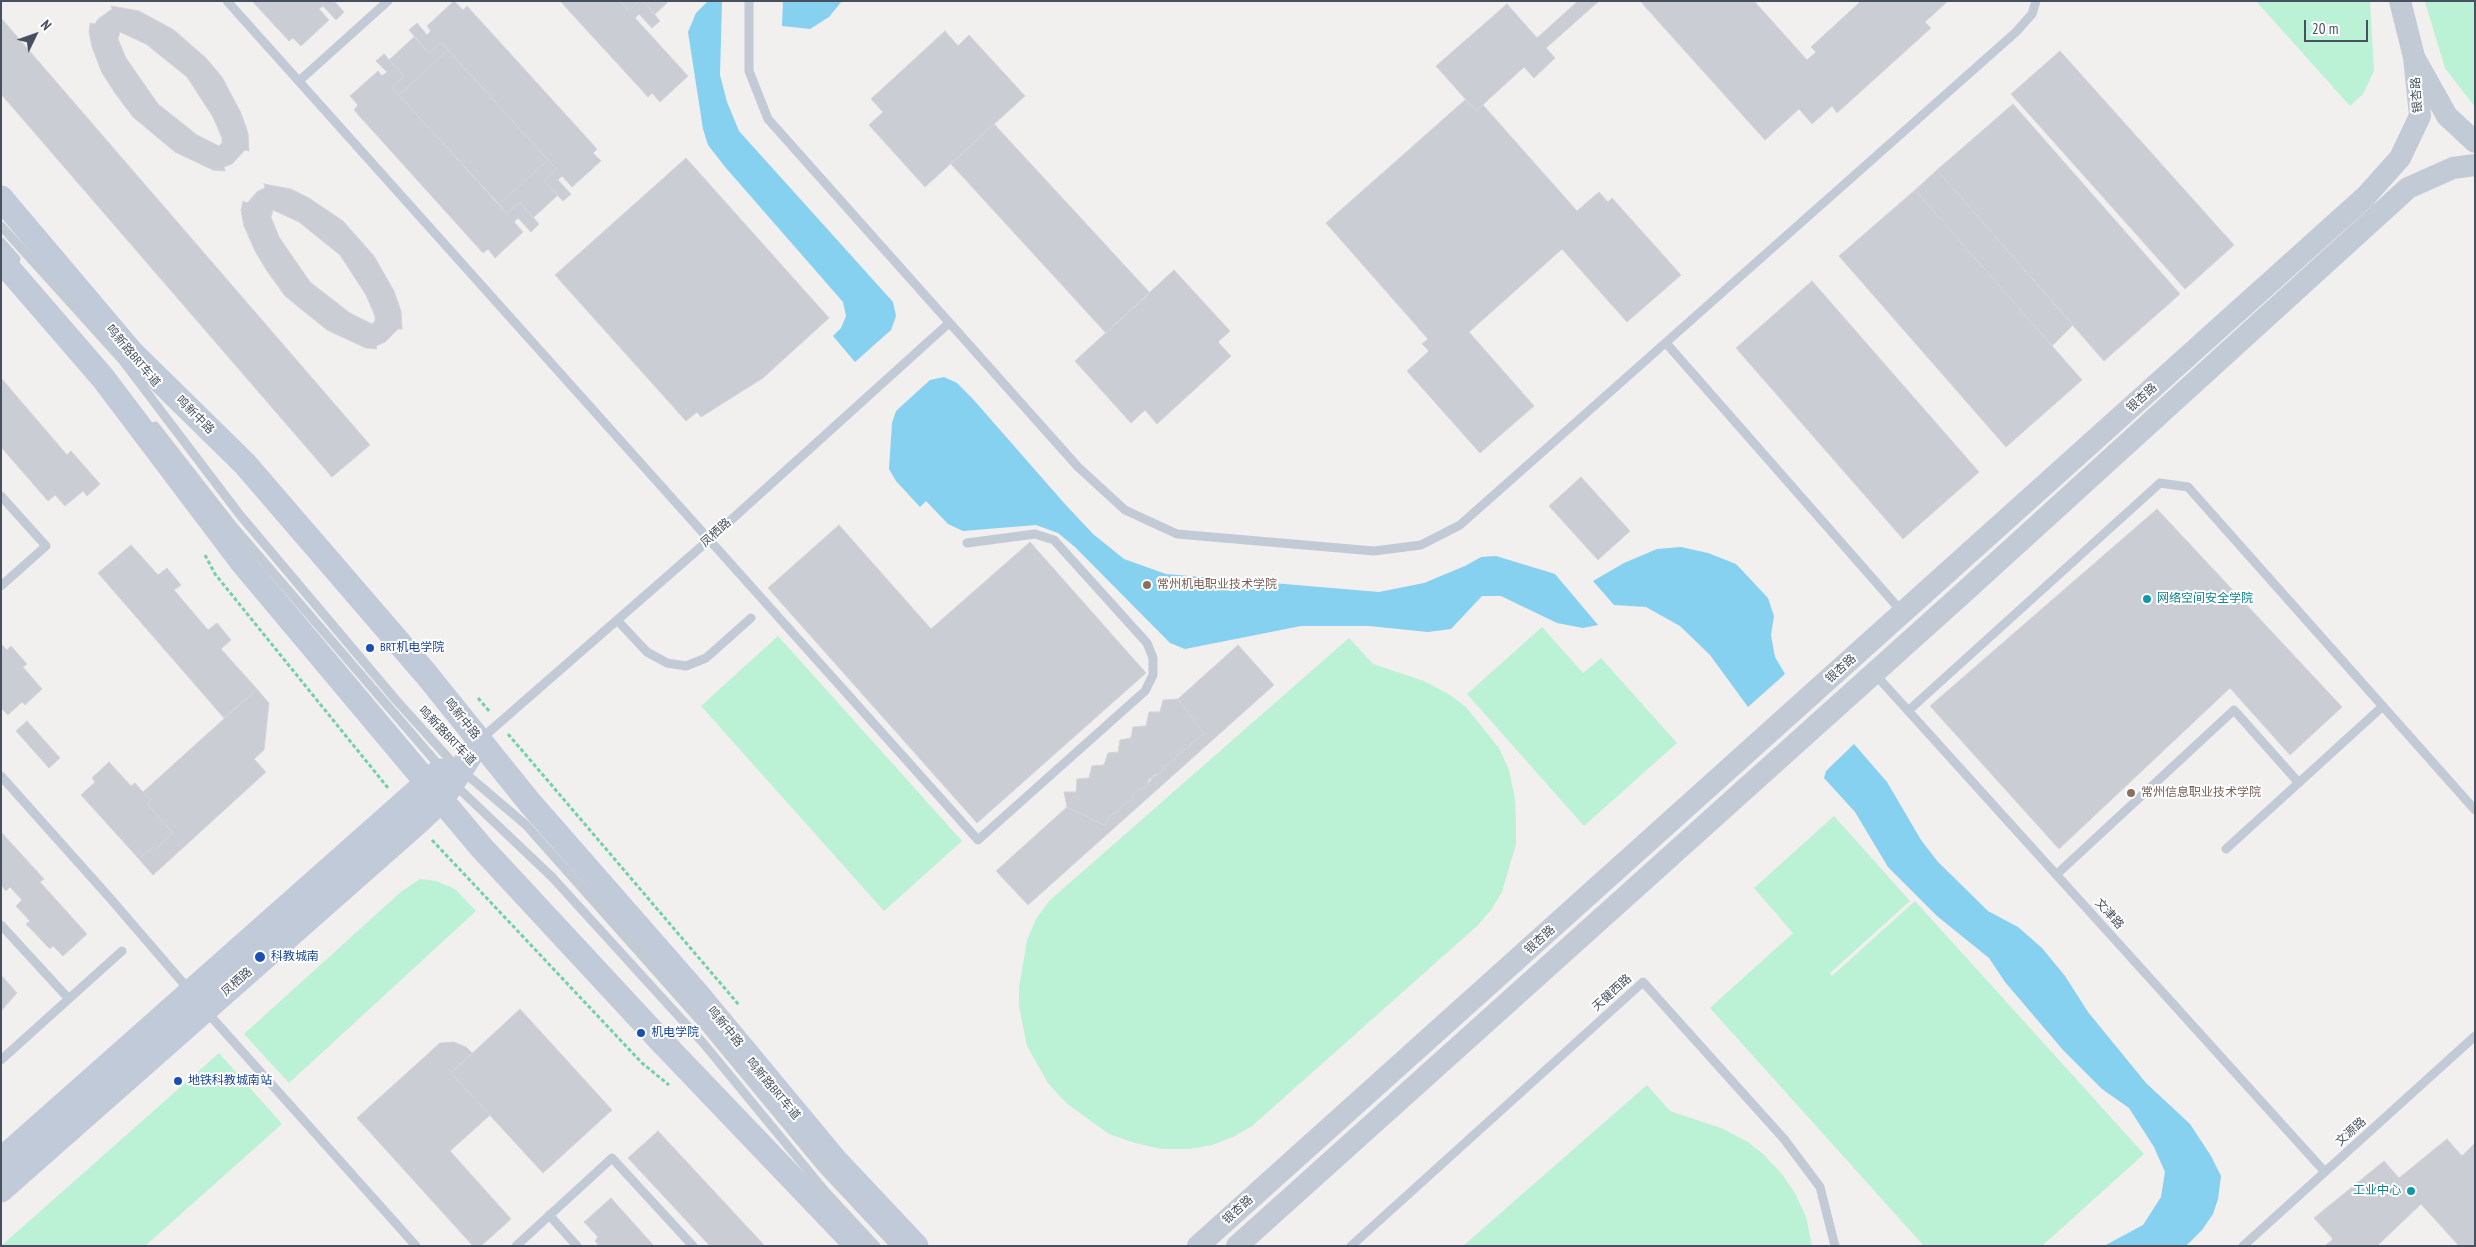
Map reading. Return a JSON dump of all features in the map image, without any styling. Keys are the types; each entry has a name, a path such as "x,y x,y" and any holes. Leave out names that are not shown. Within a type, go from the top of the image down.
{"main road":[{"name":"鸣新中路","path":"1,198 132,353 245,464 426,674 530,803 698,995 835,1160 916,1246"},
{"path":"11,262 103,378 242,562 446,777 487,855 852,1241"},
{"name":"凤栖路","path":"1,1190 198,1001 446,777 480,740"},
{"name":"凤栖路","path":"1,1160 198,1001"}],"street":[{"path":"2400,1 2414,57 2447,116 2475,142"},
{"name":"银杏路","path":"1198,1246 2366,196 2400,158 2420,116 2414,57"},
{"name":"银杏路","path":"1237,1246 1874,673 2408,188 2452,168 2475,165"}],"lane":[{"path":"227,1 978,840 1145,691 1153,675 1153,658 1147,643 1054,540 1036,534 967,543"},
{"path":"299,81 388,1"},
{"path":"749,1 748,71 768,119 1078,467 1125,510 1177,534 1374,551 1421,545 1460,525 2016,32 2032,14 2036,1"},
{"name":"鸣新路BRT车道","path":"1,226 123,361 240,515 396,700 446,777 526,825 702,1023 822,1168 895,1246"},
{"path":"1,242 11,262"},
{"name":"凤栖路","path":"480,740 710,539 950,323"},
{"path":"1666,343 1903,613"},
{"name":"鸣新路BRT车道","path":"149,418 233,526 446,777 552,877 704,1044 826,1191 876,1246"},
{"path":"1908,710 2160,483 2188,487 2475,810"},
{"path":"1,496 46,546 1,586"},
{"path":"617,620 647,652 667,663 686,666 706,658 751,618"},
{"name":"文津路","path":"1874,673 2325,1172"},
{"path":"2226,849 2383,706"},
{"path":"2057,874 2234,710 2300,783"},
{"path":"1,776 416,1246"},
{"path":"1,925 69,999"},
{"path":"1,1060 122,951"},
{"name":"天健西路","path":"1351,1246 1643,982 1784,1138 1820,1187 1835,1246"},
{"name":"文源路","path":"2243,1246 2475,1036"},
{"path":"516,1246 612,1158 693,1246"},
{"path":"826,1191 852,1241"},
{"path":"549,1215 577,1246"}],"green space":[{"path":"2256,1 2370,1 2374,71 2363,94 2350,106"},
{"path":"2475,1 2475,107 2445,68 2425,2"},
{"path":"1542,627 1583,673 1601,658 1677,743 1584,826 1467,694"},
{"path":"778,636 962,841 884,911 701,706"},
{"path":"1349,638 1373,664 1424,681 1450,695 1466,707 1499,748 1509,770 1515,799 1516,820 1516,844 1502,892 1491,910 1477,926 1252,1126 1233,1137 1212,1145 1189,1149 1161,1149 1109,1134 1066,1103 1048,1083 1027,1046 1019,1006 1019,988 1027,940 1036,919 1049,901"},
{"path":"1834,816 1910,901 1830,973 1832,976 1915,901 2144,1154 2042,1246 1924,1246 1710,1008 1793,933 1754,888"},
{"path":"420,879 436,881 455,889 476,911 289,1083 244,1034 402,891"},
{"path":"219,1053 282,1124 145,1246 1,1246"},
{"path":"1647,1085 1670,1111 1721,1128 1748,1142 1763,1154 1782,1174 1796,1195 1806,1217 1812,1246 1463,1246"}],"water":[{"path":"722,1 720,75 727,102 739,131 893,302 896,316 891,330 855,362 833,336 841,328 846,316 843,302 708,145 703,129 688,32 696,13 707,2"},
{"path":"783,1 842,1 829,17 810,29 782,26"},
{"path":"944,377 957,383 972,398 1093,534 1124,559 1166,574 1379,592 1424,583 1465,566 1481,557 1496,556 1555,574 1598,625 1583,628 1557,623 1501,596 1482,596 1451,629 1428,632 1369,626 1301,626 1185,649 1170,643 1075,547 1058,533 1036,525 963,531 948,524 926,501 920,507 896,481 889,469 892,423 896,411 930,380"},
{"path":"1681,547 1708,553 1736,564 1768,598 1774,616 1771,635 1775,657 1785,674 1748,707 1710,655 1680,626 1646,607 1614,605 1593,581 1624,563 1657,549"},
{"path":"1854,744 1887,782 1921,840 1938,862 1988,911 2018,927 2042,948 2065,976 2088,1012 2146,1083 2190,1124 2211,1156 2221,1176 2218,1199 2213,1214 2202,1230 2186,1246 2104,1246 2143,1225 2161,1197 2165,1172 2154,1147 2129,1108 2102,1089 2063,1050 2005,982 1989,958 1937,916 1888,867 1855,812 1824,778 1826,771"}],"building":[{"path":"252,1 334,1 344,12 336,20 323,6 319,9 329,20 301,46 293,38 289,41"},
{"path":"454,1 463,10 467,6 597,149 593,153 601,161 572,187 562,176 558,180 571,194 563,201 544,181 556,169 548,160 441,42 429,53 409,30 417,23 427,35 431,31 427,26"},
{"path":"560,1 620,1 629,11 639,1 643,1 660,21 652,28 639,14 635,18 688,76 660,102 652,93 648,97"},
{"path":"620,1 639,1 629,11"},
{"path":"643,1 669,1 655,14"},
{"path":"1578,1 1599,1 1546,48 1555,58 1534,78 1524,67 1476,111 1436,66 1507,4 1537,38"},
{"path":"1640,1 1754,1 1807,60 1816,52 1811,47 1861,1 1948,1 1925,22 1931,28 1837,113 1832,106 1812,124 1799,109 1765,140"},
{"path":"111,6 139,11 174,30 206,58 222,77 241,113 248,133 249,151 245,150 232,164 224,167 225,171 213,170 175,152 133,117 115,93 102,73 92,47 89,32 90,23 95,24 98,19 112,9","holes":["120,32 146,44 187,77 213,117 222,138 222,143 219,146 197,135 158,104 126,58 118,39"]},
{"path":"1,18 370,445 332,477 1,94"},
{"path":"945,31 958,46 969,35 1025,96 925,187 869,125 883,112 871,99"},
{"path":"414,37 429,53 441,42 448,50 399,95 392,87 404,76 389,60"},
{"path":"448,50 548,160 499,204 399,95"},
{"path":"2060,51 2234,245 2185,289 2011,94"},
{"path":"384,54 404,76 392,87 507,214 520,202 539,224 531,232 518,218 514,222 523,232 495,258 488,249 483,253 354,110 358,105 350,96 378,71 382,76 387,72 376,61"},
{"path":"1465,100 1476,111 1483,105 1577,211 1599,192 1608,202 1612,198 1681,275 1627,322 1562,249 1469,332 1534,406 1480,453 1407,371 1429,351 1422,344 1428,339 1326,223"},
{"path":"2013,104 2180,294 2104,361 1937,170"},
{"path":"994,124 1150,293 1106,333 951,164"},
{"path":"686,158 829,318 763,378 701,417 697,412 686,421 555,275"},
{"path":"548,160 556,169 544,181 558,195 533,218 520,202 507,214 499,204"},
{"path":"1937,170 2073,325 2052,346 1915,190"},
{"path":"264,184 291,189 309,198 343,221 374,256 394,291 401,311 402,329 398,329 385,342 376,346 377,349 366,348 327,330 285,296 255,251 244,226 241,210 243,201 247,203 258,191 265,188","holes":["273,210 299,222 340,255 366,295 375,316 375,321 372,324 350,313 310,282 279,237 271,217"]},
{"path":"1915,190 2082,380 2006,447 1839,256"},
{"path":"1174,270 1230,331 1218,342 1231,356 1157,424 1145,410 1131,423 1075,361"},
{"path":"1812,281 1979,472 1903,539 1736,348"},
{"path":"1,378 67,455 71,451 100,484 87,496 83,491 65,506 55,495 48,501 1,447"},
{"path":"1581,477 1630,531 1598,560 1549,506"},
{"name":"网络空间安全学院","path":"2157,509 2342,707 2290,755 2230,688 2059,849 1930,706"},
{"path":"839,525 931,629 1030,542 1146,673 977,823 768,588"},
{"path":"131,545 158,575 167,568 181,585 174,590 208,630 217,623 231,640 221,649 257,689 224,718 98,573"},
{"path":"1,644 7,650 11,646 27,664 23,667 42,689 25,705 22,702 8,715 1,708"},
{"path":"1238,645 1274,685 1028,905 996,871 1067,807 1104,825 1112,814 1118,812 1121,806 1132,800 1134,793 1147,786 1149,779 1161,773 1163,767 1175,760 1177,755 1204,734 1178,699"},
{"path":"257,689 269,703 264,750 254,759 266,772 153,875 139,859 152,847 155,850 173,833 147,804 151,800 143,792"},
{"path":"1178,699 1204,734 1177,755 1175,760 1163,767 1161,773 1154,775 1147,786 1134,793 1132,800 1121,806 1118,812 1112,814 1104,825 1067,807 1064,792 1076,792 1077,779 1089,778 1092,766 1104,765 1108,753 1118,752 1120,740 1131,738 1133,727 1146,726 1149,712 1160,712 1163,700"},
{"path":"27,721 60,758 49,768 16,731"},
{"path":"109,762 131,786 135,783 151,800 147,804 173,833 155,850 152,847 139,859 81,795 95,782 92,778"},
{"path":"1,832 44,879 40,882 87,934 63,956 53,946 50,949 26,924 30,921 16,906 22,900 10,887 6,891 1,885"},
{"path":"1,975 17,993 1,1011"},
{"path":"520,1009 612,1110 543,1173 451,1073"},
{"path":"454,1042 466,1047 472,1053 451,1073 490,1115 450,1151 511,1219 481,1246 473,1246 357,1118 440,1043"},
{"path":"658,1131 765,1246 710,1246 628,1158"},
{"name":"工业中心","path":"2447,1139 2462,1156 2475,1143 2475,1246 2459,1246 2421,1204 2377,1246 2325,1246 2333,1239 2314,1218 2384,1161 2399,1178"},
{"path":"611,1198 654,1246 599,1246 595,1241 598,1237 584,1222"}],"place":[{"name":"常州机电职业技术学院","path":"1147,585"},
{"name":"网络空间安全学院","path":"2147,599"},
{"name":"BRT机电学院","path":"370,648"},
{"name":"常州信息职业技术学院","path":"2131,793"},
{"name":"科教城南","path":"260,957"},
{"name":"机电学院","path":"641,1033"},
{"name":"地铁科教城南站","path":"178,1081"},
{"name":"工业中心","path":"2411,1191"}]}
